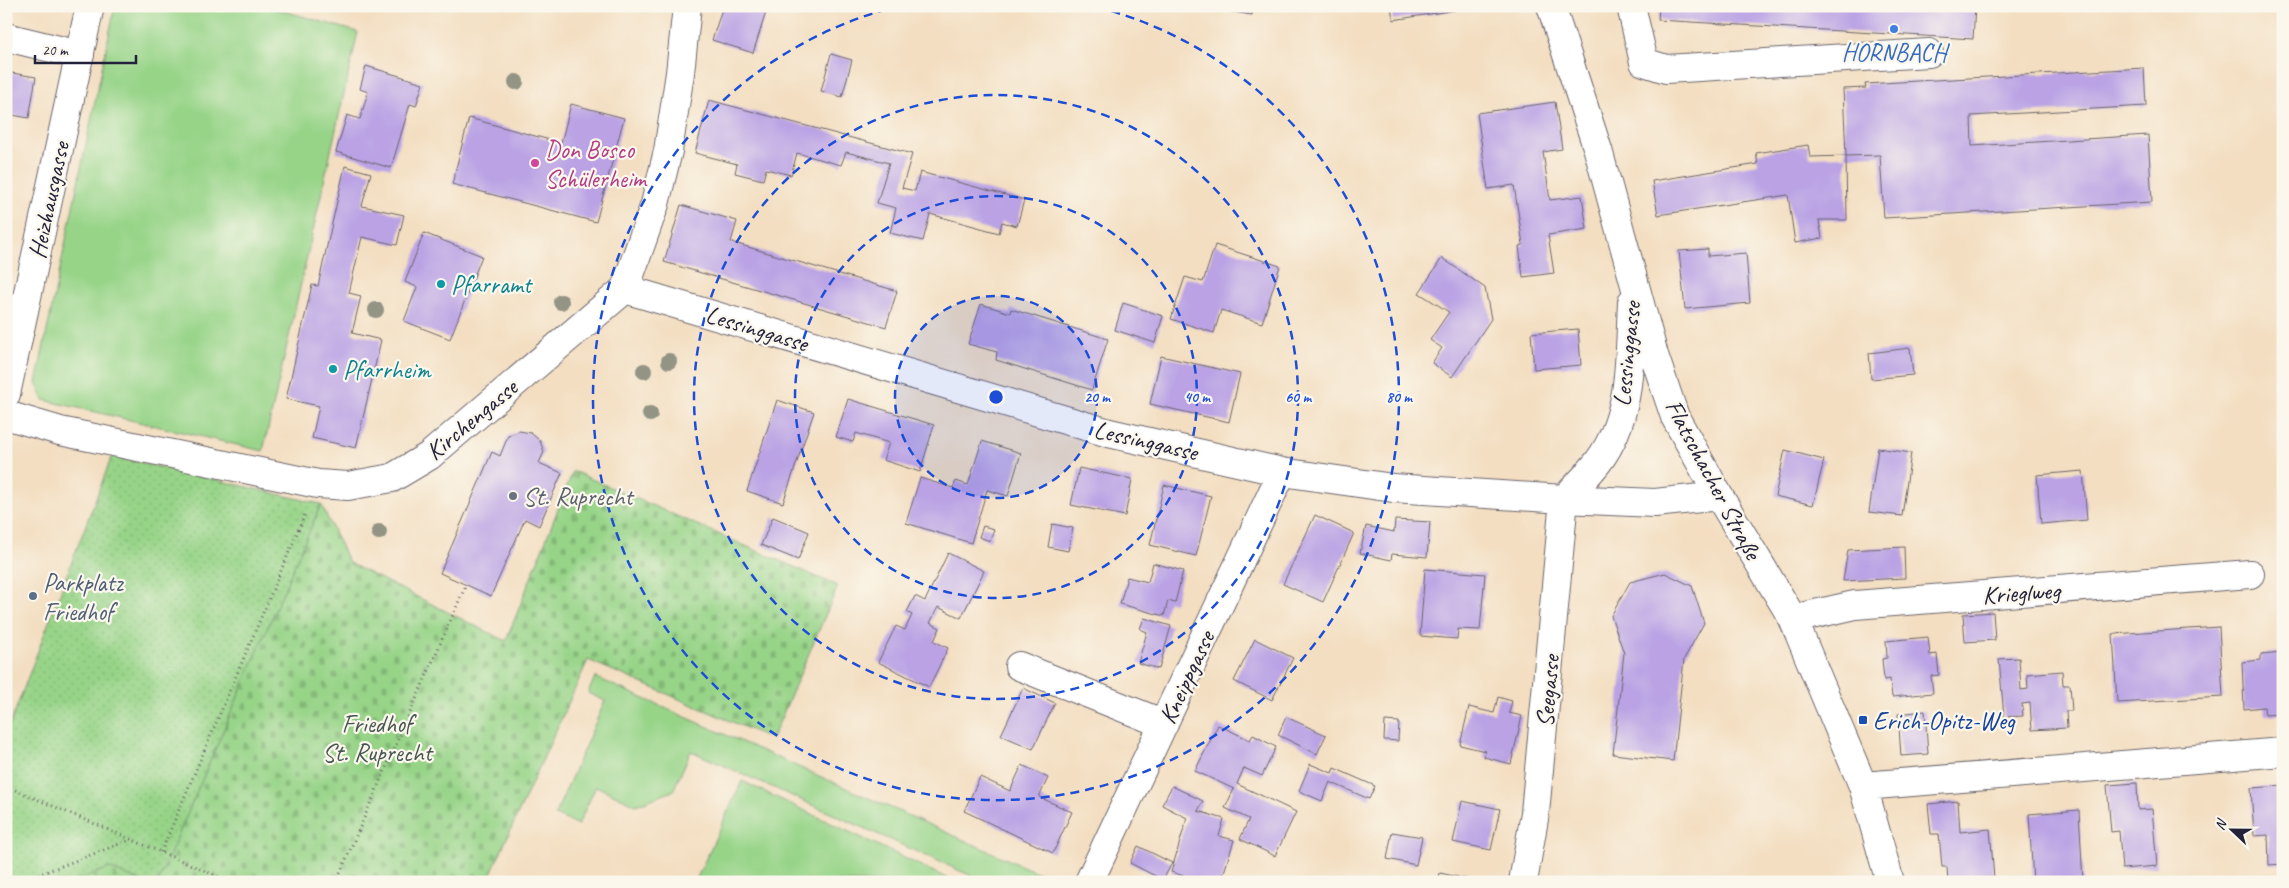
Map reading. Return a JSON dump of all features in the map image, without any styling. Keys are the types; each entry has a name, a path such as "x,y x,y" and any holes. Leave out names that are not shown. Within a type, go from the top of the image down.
{"street":[{"name":"Heizhausgasse","path":"6,394 90,6"},
{"path":"625,289 655,204 668,151 680,73 687,6"},
{"name":"Flatschacher Straße","path":"1551,6 1598,150 1654,355 1675,417 1719,496 1793,619 1862,786 1890,882"},
{"path":"1631,6 1644,62 1666,69 1929,53"},
{"path":"6,37 80,55"},
{"name":"Lessinggasse","path":"1564,499 1599,461 1615,435 1627,396 1633,281"},
{"name":"Lessinggasse","path":"625,289 1109,433 1282,472 1393,488 1564,499 1655,503 1719,496"},
{"name":"Kirchengasse","path":"6,415 60,431 318,484 348,486 392,478 429,456 625,289"},
{"name":"Kneippgasse","path":"1089,882 1282,472"},
{"name":"Seegasse","path":"1523,882 1535,813 1564,499"},
{"name":"Krieglweg","path":"1793,619 1855,605 2250,574"},
{"path":"1019,666 1164,724"},
{"path":"1862,786 2283,752"}],"path":[{"path":"161,852 318,484"},
{"path":"336,882 466,585"},
{"path":"6,786 231,882"},
{"path":"19,882 130,840"}],"green space":[{"path":"115,6 266,6 358,32 263,451 44,400 36,383"},
{"path":"112,456 321,504 210,767 159,882 6,882 6,735"},
{"name":"Friedhof St. Ruprecht","path":"573,471 838,586 772,739 588,660 487,882 158,882 321,504 349,563 506,641"},
{"path":"595,677 1043,875 1040,882 985,882 691,751 673,791 636,805 596,786 578,825 555,815 605,701 588,693"},
{"path":"742,781 955,882 695,882"},
{"path":"109,868 142,882 72,882"}],"building":[{"path":"723,6 768,6 753,53 712,40"},
{"path":"829,6 862,6 862,11"},
{"path":"1144,6 1156,6 1155,10 1144,8"},
{"path":"1197,6 1253,6 1252,15"},
{"path":"1391,6 1456,6 1456,10 1393,20"},
{"name":"HORNBACH","path":"1659,6 1975,6 1973,39 1658,20"},
{"path":"831,54 852,60 842,97 821,91"},
{"path":"366,66 423,83 416,106 410,104 391,168 336,152 347,115 360,119 368,92 360,89"},
{"path":"2144,68 2146,106 1971,116 1972,146 2148,135 2152,202 1884,218 1880,155 1846,156 1843,89 1866,88 1865,84"},
{"path":"6,72 36,77 29,118 6,114"},
{"path":"709,100 912,154 902,188 915,191 920,172 1024,200 1017,226 1002,222 999,233 930,214 923,241 890,233 896,208 877,203 889,163 846,152 841,165 797,153 791,175 766,169 763,180 735,173 737,164 695,153"},
{"path":"1555,102 1562,149 1543,152 1550,200 1582,196 1587,229 1548,235 1554,273 1523,277 1519,246 1523,245 1514,185 1488,189 1477,113"},
{"name":"Don Bosco Schülerheim","path":"571,104 624,118 596,222 452,184 469,118 561,143"},
{"path":"1808,145 1810,157 1846,156 1847,220 1819,220 1822,238 1795,243 1788,195 1658,215 1652,181 1758,164 1756,153"},
{"name":"Pfarrheim","path":"345,166 371,173 362,206 404,215 397,245 362,237 349,293 361,296 352,333 381,340 356,448 312,438 319,406 286,399 312,285 318,286"},
{"path":"681,205 737,221 731,242 897,291 886,327 664,262"},
{"name":"Pfarramt","path":"424,233 482,256 450,339 404,321 417,287 405,282"},
{"path":"1215,245 1280,266 1262,323 1221,310 1214,333 1171,319 1185,277 1203,282"},
{"path":"1708,249 1708,256 1746,253 1750,303 1685,309 1679,251"},
{"path":"1442,258 1485,288 1491,319 1452,377 1432,363 1442,348 1430,340 1449,312 1419,293"},
{"path":"1123,303 1163,316 1155,343 1115,330"},
{"path":"981,304 1010,313 1011,309 1108,339 1092,390 996,360 997,352 968,344"},
{"path":"1578,329 1581,365 1534,369 1531,333"},
{"path":"1910,348 1913,375 1871,379 1869,353"},
{"path":"1161,356 1240,374 1229,422 1150,404"},
{"path":"848,399 934,425 920,472 883,460 889,443 856,433 853,442 836,437"},
{"path":"777,400 814,412 783,503 747,491"},
{"name":"St. Ruprecht","path":"519,431 531,433 540,441 544,452 539,463 562,473 539,526 525,519 491,596 440,573 492,452 500,456 508,436"},
{"path":"982,441 1021,453 1008,496 987,490 971,543 906,523 920,478 953,488 956,481 968,485"},
{"path":"1878,448 1911,453 1902,516 1869,512"},
{"path":"1785,450 1824,460 1813,505 1775,496"},
{"path":"1079,468 1132,479 1125,516 1071,505"},
{"path":"2083,471 2087,520 2041,524 2037,475"},
{"path":"1164,485 1211,496 1196,556 1150,545"},
{"path":"1315,515 1354,533 1323,602 1283,584"},
{"path":"773,517 809,532 798,560 761,545"},
{"path":"1395,520 1430,522 1427,557 1392,554 1391,560 1360,553 1366,526 1394,532"},
{"path":"1052,524 1073,528 1068,551 1048,547"},
{"path":"983,526 994,529 990,541 979,537"},
{"path":"1904,547 1905,578 1843,581 1848,550"},
{"path":"948,553 984,571 961,618 938,607 930,623 940,628 934,641 948,648 929,687 878,662 896,626 905,630 912,615 907,612 915,596 925,601"},
{"path":"1153,563 1183,571 1175,603 1168,601 1164,616 1120,604 1127,577 1148,582"},
{"path":"1425,569 1485,574 1480,630 1458,629 1457,639 1420,636"},
{"path":"1665,573 1692,586 1704,623 1684,659 1673,761 1613,754 1624,653 1611,616 1630,582"},
{"path":"1993,612 1995,640 1965,642 1963,614"},
{"path":"1144,618 1171,626 1159,669 1138,663 1147,632 1140,629"},
{"path":"2219,627 2223,697 2117,703 2113,634"},
{"path":"1928,637 1930,655 1937,654 1939,675 1931,676 1933,693 1892,697 1890,679 1884,680 1882,659 1887,658 1886,641"},
{"path":"1255,639 1293,658 1272,700 1234,681"},
{"path":"2283,652 2283,714 2265,715 2264,707 2244,709 2242,662 2261,660 2261,654"},
{"path":"2019,658 2021,690 2028,689 2027,674 2062,671 2063,685 2070,685 2072,711 2066,711 2067,728 2032,730 2030,703 2022,704 2023,716 2004,717 1999,659"},
{"path":"1023,688 1055,703 1033,749 1001,735"},
{"path":"1498,697 1512,701 1509,713 1522,716 1511,764 1484,757 1485,751 1460,745 1469,707 1494,713"},
{"path":"1925,711 1928,754 1901,756 1898,714"},
{"path":"1286,717 1326,735 1317,754 1278,735"},
{"path":"1385,721 1399,722 1398,741 1384,740"},
{"path":"1218,725 1250,740 1253,735 1276,747 1262,776 1244,768 1237,784 1296,812 1275,856 1240,839 1249,819 1225,808 1234,789 1195,771"},
{"path":"1310,764 1332,773 1334,768 1375,786 1369,799 1330,782 1322,801 1299,791"},
{"path":"1022,765 1048,778 1039,797 1072,812 1053,853 964,811 980,777 1010,791"},
{"path":"2137,783 2138,810 2152,809 2157,866 2122,869 2119,831 2111,832 2107,785"},
{"path":"1172,786 1203,801 1198,811 1224,819 1219,836 1234,840 1221,882 1203,882 1171,872 1187,818 1162,805"},
{"path":"2283,786 2283,864 2269,865 2268,835 2254,836 2251,788"},
{"path":"1462,801 1500,809 1491,850 1453,842"},
{"path":"1958,801 1960,832 1990,829 1994,878 1973,880 1973,882 1948,882 1947,867 1942,867 1939,834 1931,834 1928,804"},
{"path":"2079,810 2083,882 2033,882 2029,814"},
{"path":"1392,832 1422,837 1416,865 1387,859"},
{"path":"1138,846 1172,863 1163,880 1130,863"},
{"path":"1440,873 1476,881 1476,882 1438,882"}],"place":[{"name":"HORNBACH","path":"1894,29"},
{"name":"Don Bosco Schülerheim","path":"535,163"},
{"name":"Pfarramt","path":"441,284"},
{"name":"Pfarrheim","path":"333,369"},
{"name":"St. Ruprecht","path":"513,496"},
{"name":"Parkplatz Friedhof","path":"33,596"},
{"name":"Erich-Opitz-Weg","path":"1863,720"}]}
